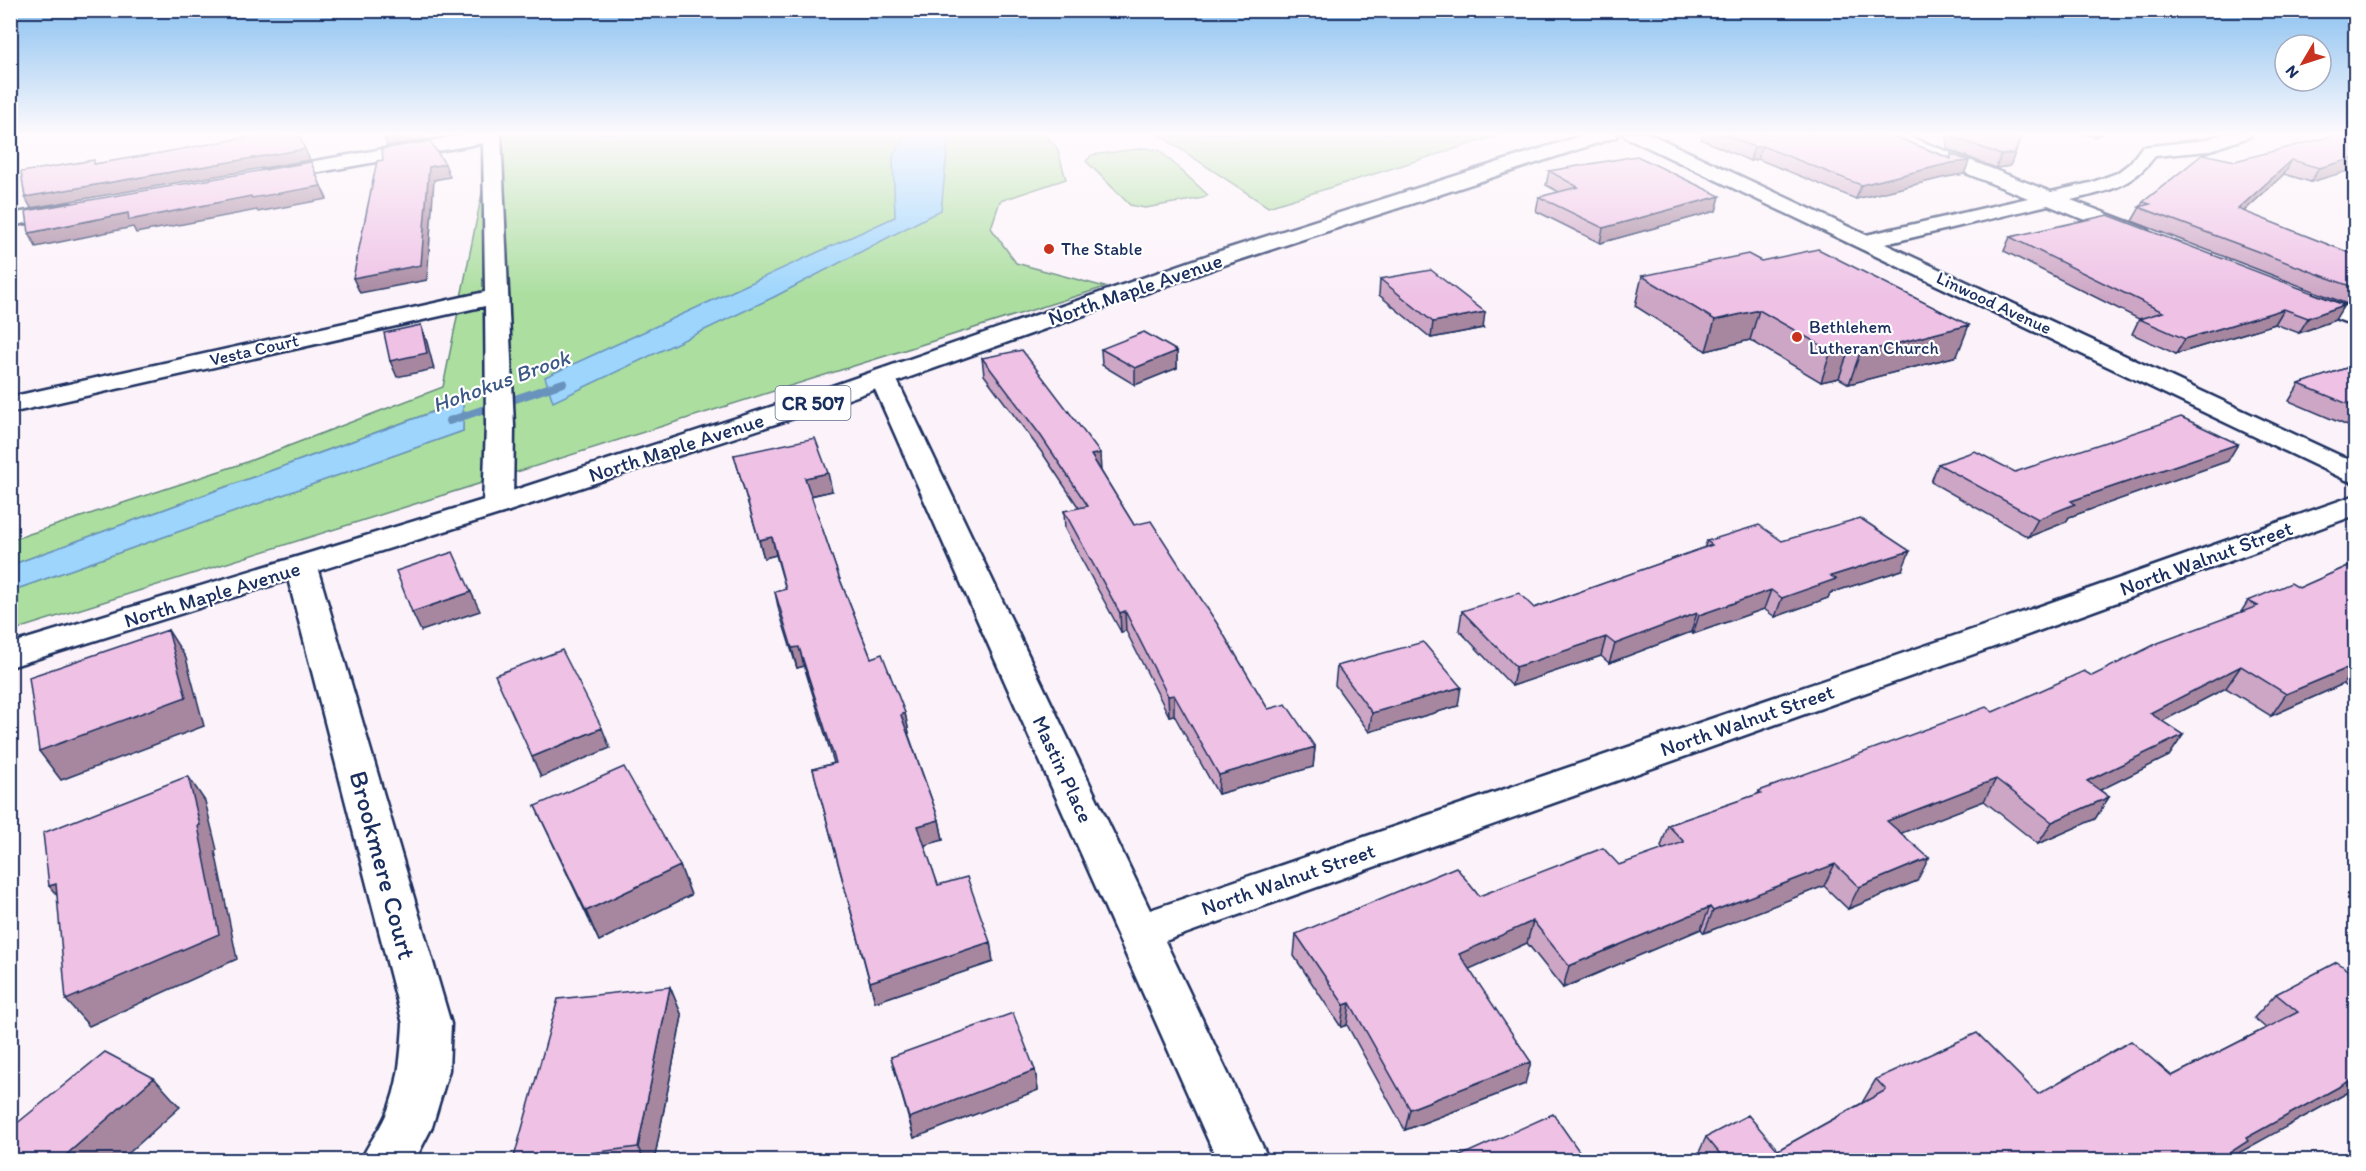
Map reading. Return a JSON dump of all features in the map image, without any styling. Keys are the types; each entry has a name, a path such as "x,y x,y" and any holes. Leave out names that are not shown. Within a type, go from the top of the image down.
{"street":[{"path":"493,188 500,426 498,505"},
{"name":"North Maple Avenue","path":"10,656 498,505 790,410 1222,258 1442,188"},
{"name":"Linwood Avenue","path":"1748,188 2355,474"},
{"path":"2020,188 2155,240"},
{"path":"1865,242 2097,188"},
{"path":"10,220 93,206"},
{"path":"2277,288 2355,319"},
{"name":"Vesta Court","path":"10,405 496,296"},
{"name":"Mastin Place","path":"883,378 1243,1161"},
{"name":"North Walnut Street","path":"1138,932 2024,624 2355,504"},
{"name":"Brookmere Court","path":"301,567 427,1024 425,1070 407,1127 387,1161"}],"green space":[{"path":"483,188 1040,188 1000,201 991,228 1016,263 1105,287 11,631 11,591 463,431 462,401 11,565 11,540 244,463 443,387"},
{"path":"1113,188 1200,188 1208,195 1203,198 1145,208 1130,205"},
{"path":"1239,188 1330,188 1268,207"}],"water":[{"name":"Hohokus Brook","path":"894,188 943,188 941,210 774,297 553,402 545,377 895,217"},
{"name":"Hohokus Brook","path":"463,401 463,431 11,591 11,565"}],"building":[{"path":"24,188 80,188 25,197"},
{"path":"162,188 312,188 252,198 251,196 129,220 128,213 29,233 26,211"},
{"path":"372,188 427,188 421,265 353,278"},
{"path":"1575,188 1703,188 1720,196 1603,228 1539,197"},
{"path":"2161,188 2262,188 2238,209 2355,255 2355,288 2139,207 2150,204 2143,202"},
{"path":"2108,215 2344,305 2308,318 2284,309 2185,339 2139,319 2163,312 2010,237"},
{"path":"1818,249 1969,325 1860,353 1850,347 1831,351 1759,310 1715,320 1642,276 1748,254 1761,261"},
{"path":"1431,270 1485,312 1433,322 1380,279"},
{"path":"421,325 427,353 390,361 384,333"},
{"path":"1144,332 1177,351 1135,368 1101,349"},
{"path":"1022,350 1100,453 1091,455 1134,525 1151,521 1218,625 1268,709 1286,704 1315,747 1219,775 1174,695 1168,696 1125,611 1120,613 1064,511 1088,506 1041,436 982,358"},
{"path":"2355,365 2355,407 2299,384"},
{"path":"2181,417 2238,444 2071,501 2075,504 2038,519 1938,464 1975,451 2015,472"},
{"path":"815,438 828,473 805,478 839,577 871,658 882,654 905,713 901,715 939,820 918,826 938,885 967,877 990,942 870,982 813,769 836,763 799,647 792,648 775,592 786,589 772,537 759,540 734,455"},
{"path":"1860,518 1910,551 1831,576 1836,579 1782,598 1771,590 1699,615 1697,613 1615,644 1606,637 1516,667 1462,611 1519,593 1534,608 1712,545 1707,541 1759,525 1782,541"},
{"path":"453,552 471,592 412,612 396,571"},
{"path":"2355,563 2355,665 2286,694 2241,666 2150,713 2183,735 2087,781 2109,797 2052,822 1996,779 1887,821 1929,858 1859,887 1835,864 1713,911 1710,907 1569,966 1533,921 1459,954 1531,1062 1410,1109 1350,1003 1344,1005 1296,934 1456,867 1479,896 1603,848 1619,865 1684,842 1668,825 1761,793 1759,791 1986,707 1993,712 2084,671 2092,676 2158,643 2258,606 2248,601 2291,583 2299,588"},
{"path":"168,630 186,697 39,751 29,677"},
{"path":"1423,642 1461,687 1372,713 1337,666"},
{"path":"562,650 602,728 532,757 495,675"},
{"path":"624,767 680,866 586,911 535,806"},
{"path":"188,776 200,825 198,826 219,934 66,1000 56,884 49,886 43,833"},
{"path":"2337,962 2355,973 2355,1078 2246,1138 2248,1141 2217,1161 2155,1161 2147,1154 2134,1161 1726,1161 1706,1137 1748,1115 1778,1150 1886,1090 1876,1079 1977,1033 2038,1094 2131,1041 2172,1076 2298,1012 2276,994"},
{"path":"670,987 638,1147 513,1161 558,999"},
{"path":"1013,1013 1035,1070 909,1118 891,1057"},
{"path":"105,1052 154,1078 59,1161 10,1161 10,1129"},
{"path":"1553,1114 1586,1161 1449,1161"}],"waterway":[{"name":"Hohokus Brook","path":"449,421 563,383"}],"place":[{"name":"The Stable","path":"1049,249"},
{"name":"Bethlehem Lutheran Church","path":"1797,337"}]}
